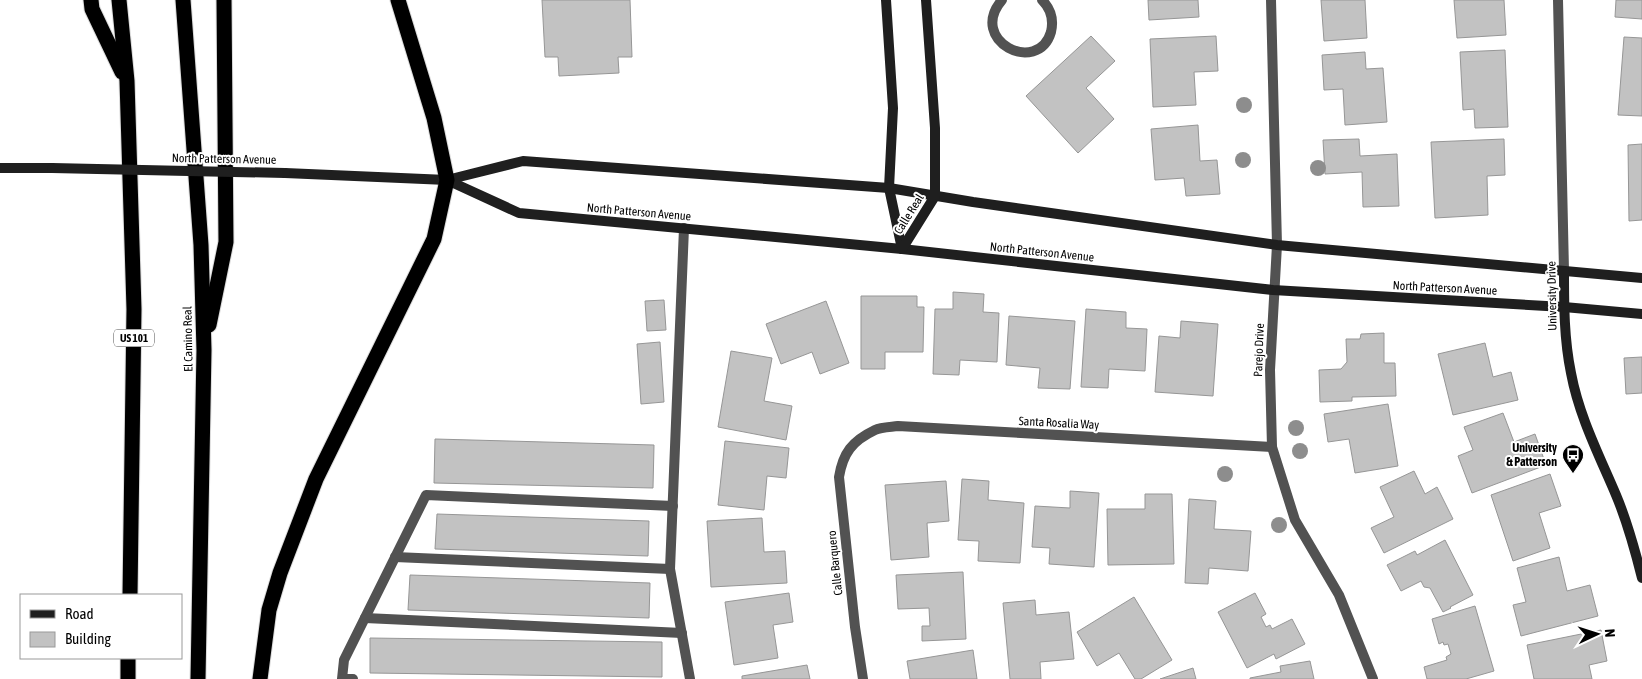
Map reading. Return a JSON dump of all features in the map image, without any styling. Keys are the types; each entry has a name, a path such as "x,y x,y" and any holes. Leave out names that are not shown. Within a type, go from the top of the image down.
{"highway":[{"path":"91,0 92,9 127,82"},
{"name":"US 101","path":"120,0 127,82 134,309 130,594"},
{"name":"El Camino Real","path":"184,0 201,245 204,350 198,679"},
{"path":"204,350 226,242 224,0"},
{"path":"260,679 269,610 280,573 316,479 434,239 447,180 434,118 398,0"},
{"path":"128,659 128,679"}],"main road":[{"name":"Calle Real","path":"886,0 893,108 888,188 902,249"},
{"name":"Calle Real","path":"902,249 934,196 935,128 926,0"},
{"name":"North Patterson Avenue","path":"0,168 285,173 447,180 523,161 888,188 1277,246 1642,278"},
{"name":"North Patterson Avenue","path":"447,180 519,213 902,249 1273,290 1564,307 1642,314"},
{"name":"University Drive","path":"1564,271 1565,337 1571,374 1585,423 1616,496 1640,564 1642,578"}],"street":[{"path":"1002,0 995,11 992,22 994,32 1006,48 1016,52 1026,52 1036,50 1050,36 1052,17 1042,0"},
{"name":"Parejo Drive","path":"1270,0 1277,246 1273,290 1270,370 1272,447 1295,520 1339,595 1373,679"},
{"name":"University Drive","path":"1558,0 1564,271"},
{"path":"684,228 670,569 690,679"},
{"name":"Santa Rosalia Way","path":"850,446 876,429 898,426 1272,447"},
{"name":"Calle Barquero","path":"850,446 842,460 839,477 855,627 863,679"},
{"path":"353,679 342,679 344,660 426,495 672,506"},
{"path":"395,557 670,569"},
{"path":"365,618 682,633"}],"building":[{"path":"542,0 630,0 632,57 618,57 619,73 559,76 558,57 545,57"},
{"path":"1148,0 1198,0 1199,17 1149,20"},
{"path":"1321,0 1365,0 1367,38 1324,41"},
{"path":"1454,0 1504,0 1506,35 1457,38"},
{"path":"1616,0 1642,0 1642,19 1615,17"},
{"path":"1091,36 1115,61 1086,88 1114,119 1078,153 1026,96"},
{"path":"1216,36 1218,71 1194,72 1196,105 1153,107 1150,39"},
{"path":"1624,37 1642,38 1642,116 1618,115"},
{"path":"1505,50 1508,127 1475,128 1474,109 1463,110 1460,52"},
{"path":"1365,52 1366,69 1383,68 1387,122 1345,125 1343,89 1324,90 1322,55"},
{"path":"1198,125 1200,161 1217,160 1220,194 1186,196 1184,178 1155,180 1151,129"},
{"path":"1359,139 1360,156 1397,154 1399,206 1363,207 1362,172 1325,174 1323,140"},
{"path":"1504,139 1505,175 1487,176 1488,215 1435,218 1431,142"},
{"path":"1642,144 1642,220 1629,221 1628,145"},
{"path":"953,292 984,294 983,312 999,313 997,362 960,360 959,375 933,374 935,309 953,309"},
{"path":"861,296 917,296 917,307 924,307 923,352 885,352 885,369 861,369"},
{"path":"664,300 666,330 647,331 645,301"},
{"path":"826,301 849,363 820,374 812,352 781,364 766,324"},
{"path":"1086,309 1126,312 1126,328 1147,329 1145,371 1109,369 1108,388 1081,387"},
{"path":"1009,316 1075,321 1070,389 1038,388 1040,368 1006,365"},
{"path":"1181,321 1218,324 1213,396 1155,392 1159,336 1180,338"},
{"path":"1384,333 1384,363 1395,363 1396,396 1352,397 1352,401 1320,402 1319,370 1341,369 1347,362 1346,339 1360,339 1361,334"},
{"path":"660,342 664,402 641,404 637,344"},
{"path":"1485,343 1493,377 1511,372 1518,400 1453,415 1438,354"},
{"path":"731,351 772,358 764,401 792,406 786,440 718,427"},
{"path":"1642,357 1642,393 1626,394 1624,358"},
{"path":"1388,404 1398,466 1355,473 1349,439 1328,442 1324,414"},
{"path":"1503,413 1514,442 1535,434 1546,465 1472,493 1458,456 1473,450 1464,427"},
{"path":"435,439 654,445 653,488 434,483"},
{"path":"725,441 789,448 786,478 767,476 764,510 718,505"},
{"path":"1414,471 1425,494 1437,487 1453,519 1384,553 1371,528 1394,517 1380,487"},
{"path":"1550,474 1561,506 1539,513 1550,548 1513,561 1491,495"},
{"path":"962,479 989,481 988,500 1024,503 1020,563 978,561 979,541 958,540"},
{"path":"946,481 949,521 927,523 929,557 891,560 885,485"},
{"path":"1070,491 1099,493 1094,567 1049,564 1050,548 1032,547 1035,506 1070,508"},
{"path":"1145,494 1172,494 1174,564 1108,565 1107,509 1145,509"},
{"path":"1189,499 1216,501 1214,529 1251,531 1248,571 1209,568 1208,584 1185,583"},
{"path":"437,514 649,521 648,556 435,549"},
{"path":"762,518 764,552 785,551 787,583 711,587 707,521"},
{"path":"1445,540 1473,595 1443,612 1430,588 1424,587 1421,581 1401,591 1387,565 1415,551 1417,555"},
{"path":"1559,557 1567,591 1590,585 1598,616 1521,636 1513,605 1526,602 1517,568"},
{"path":"963,572 966,639 922,641 922,626 930,626 929,608 898,609 896,575"},
{"path":"410,575 650,583 649,618 408,610"},
{"path":"789,593 793,622 773,625 778,658 734,665 725,602"},
{"path":"1255,593 1266,614 1261,617 1266,627 1270,625 1272,629 1292,619 1305,644 1276,659 1274,654 1247,668 1218,612"},
{"path":"1134,597 1172,660 1141,679 1135,679 1119,653 1097,666 1077,632"},
{"path":"1035,600 1036,615 1069,612 1074,659 1040,662 1041,679 1010,679 1003,603"},
{"path":"1475,606 1494,671 1466,679 1427,679 1424,667 1447,660 1446,657 1451,654 1448,644 1444,645 1443,642 1439,644 1432,619"},
{"path":"1601,630 1607,661 1589,665 1592,679 1534,679 1527,645"},
{"path":"370,638 662,642 662,677 370,673"},
{"path":"973,650 977,679 910,679 907,661"},
{"path":"1310,661 1314,679 1250,679 1281,672 1280,666"},
{"path":"807,665 810,679 742,679 742,676"},
{"path":"1193,668 1196,679 1160,679"}],"place":[{"name":"University & Patterson","path":"1573,474"}]}
